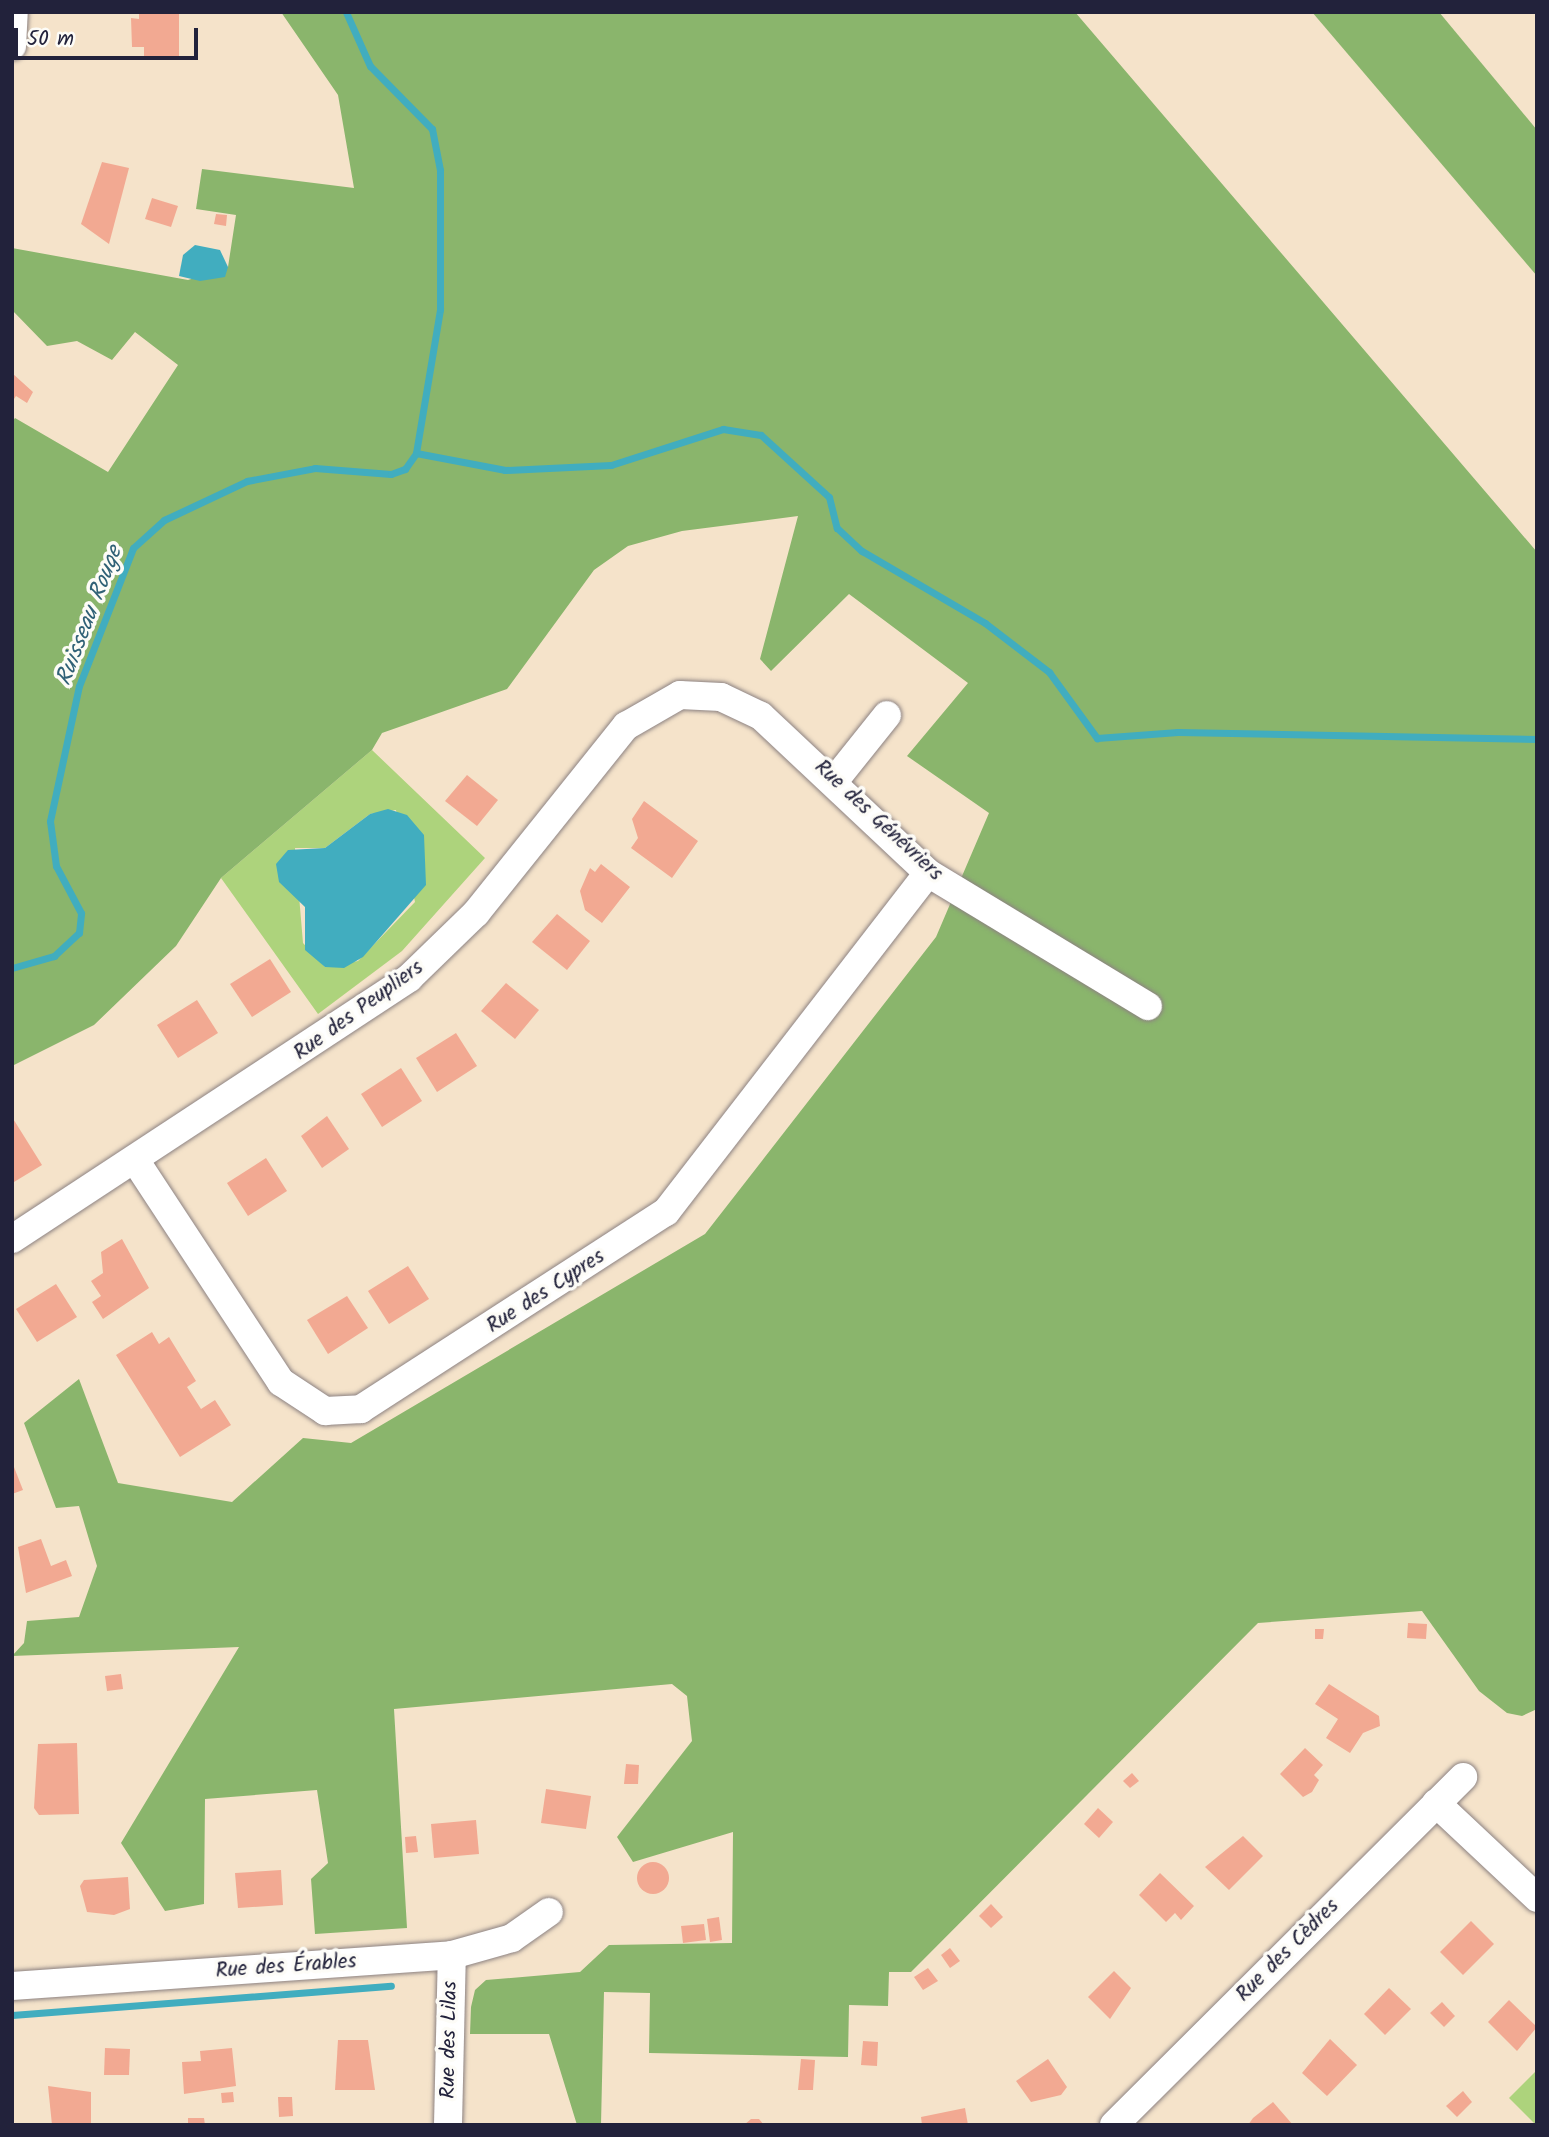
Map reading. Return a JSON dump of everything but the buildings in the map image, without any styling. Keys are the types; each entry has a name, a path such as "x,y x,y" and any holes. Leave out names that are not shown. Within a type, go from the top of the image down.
{"street":[{"path":"12,46 14,12"},
{"name":"Rue des Génévriers","path":"680,695 741,704 835,780 928,873 1148,1006"},
{"name":"Rue des Peupliers","path":"12,1239 136,1163 409,978 476,913 626,726 680,695"},
{"path":"835,780 887,715"},
{"name":"Rue des Cypres","path":"136,1163 281,1382 325,1411 361,1409 666,1212 928,873"},
{"name":"Rue des Cèdres","path":"1114,2125 1463,1777"},
{"path":"1436,1803 1537,1898"},
{"name":"Rue des Érables","path":"12,1986 452,1955 512,1938 549,1912"},
{"name":"Rue des Lilas","path":"449,2125 452,1955"}],"green space":[{"path":"281,12 1075,12 1537,552 1537,1709 1522,1716 1507,1713 1479,1691 1422,1611 1258,1623 911,1972 889,1972 888,2006 849,2005 848,2057 649,2053 650,1993 604,1992 601,2125 577,2125 549,2034 470,2034 471,2007 475,1990 486,1980 580,1972 609,1945 732,1943 733,1832 633,1862 617,1837 692,1741 687,1696 672,1684 394,1709 407,1928 315,1934 311,1879 328,1863 317,1790 205,1799 204,1904 165,1911 121,1843 239,1647 12,1656 24,1643 27,1621 79,1617 97,1566 79,1506 56,1508 24,1423 79,1379 118,1483 232,1502 303,1438 351,1443 705,1234 936,937 989,813 907,756 968,683 849,594 771,671 760,659 798,516 682,531 628,546 594,570 507,689 382,733 372,750 221,878 176,946 94,1025 12,1066 12,422 15,418 108,472 178,365 135,332 112,360 77,341 47,346 12,310 12,248 188,280 228,267 236,215 196,209 202,169 354,188 338,95"},
{"path":"1312,12 1439,12 1537,130 1537,276"},
{"path":"372,750 485,858 402,951 318,1014 221,878","holes":["396,810 415,902 358,961 325,967 303,943 295,848 325,848 370,814"]},
{"path":"1537,2070 1537,2125 1536,2125 1509,2098"}],"water":[{"path":"195,245 220,250 228,267 225,277 200,281 179,276 183,255"},
{"path":"388,809 407,815 424,835 426,885 363,957 344,968 325,967 305,950 305,907 279,882 276,864 288,850 325,848 370,814"}],"waterway":[{"name":"Ruisseau Rouge","path":"12,968 54,956 79,933 81,913 56,866 50,821 79,686 133,548 164,520 247,481 315,468 391,474 405,469 416,453 440,309 440,170 432,129 370,66 346,12"},
{"path":"416,453 505,470 611,465 723,429 761,435 829,497 837,528 862,551 985,623 1049,672 1097,738 1178,732 1537,739"},
{"path":"12,2015 391,1986"}]}
